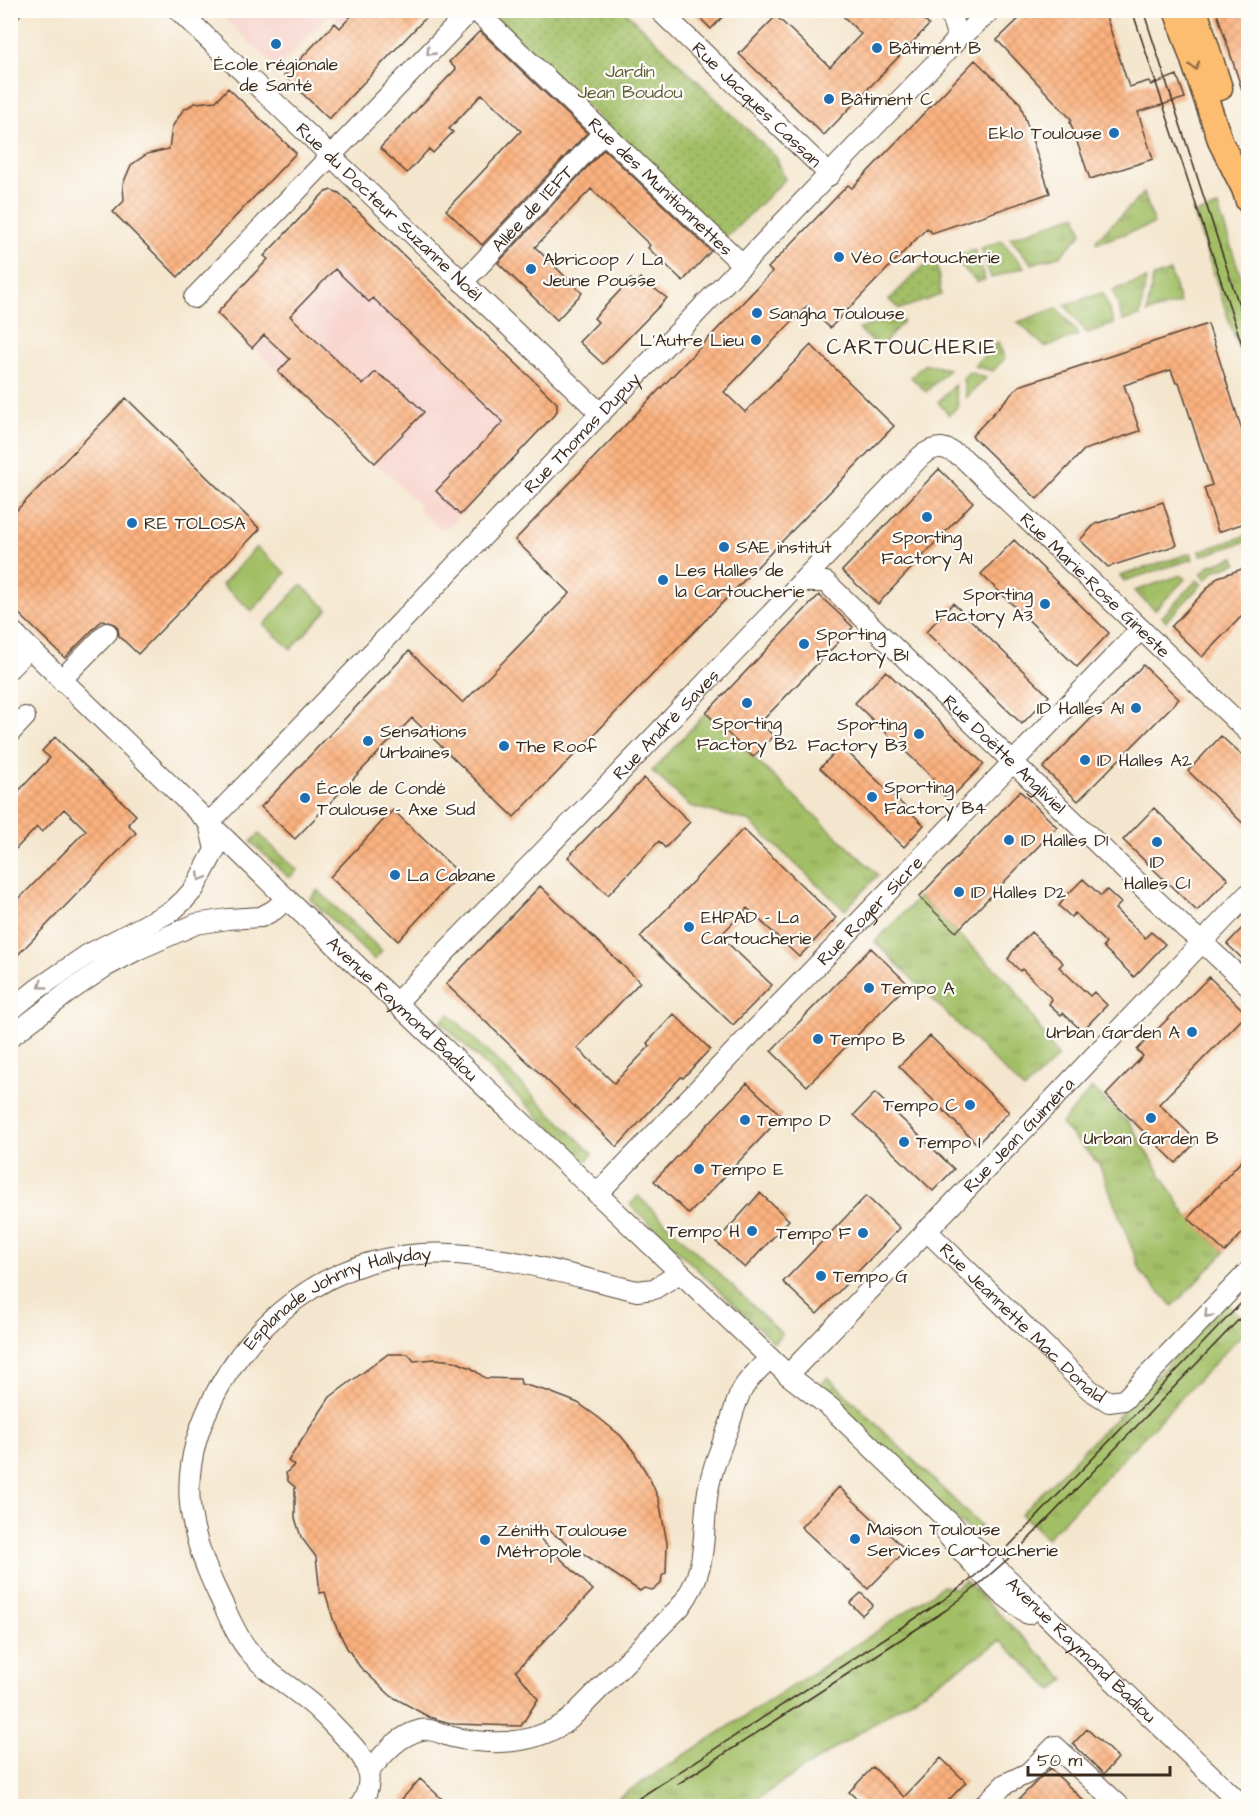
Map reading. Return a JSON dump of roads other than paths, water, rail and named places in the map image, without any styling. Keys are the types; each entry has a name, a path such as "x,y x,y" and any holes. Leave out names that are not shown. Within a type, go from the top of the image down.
{"main road":[{"path":"1176,10 1221,143 1246,195"},
{"path":"1195,10 1236,138 1246,195"}],"street":[{"name":"Rue du Docteur Suzanne Noël","path":"178,10 600,413"},
{"path":"194,298 330,155 473,10"},
{"name":"Rue des Munitionnettes","path":"473,10 743,266"},
{"name":"Rue Jacques Cassan","path":"659,10 830,175"},
{"path":"944,10 951,16 957,35 967,32 991,10"},
{"name":"Rue Thomas Dupuy","path":"209,823 830,175 955,42 957,35"},
{"name":"Allée de l'EFT","path":"462,282 603,133"},
{"name":"Rue André Saves","path":"396,1003 620,774 921,456 938,447"},
{"name":"Rue Marie-Rose Gineste","path":"938,447 950,449 963,458 1248,732"},
{"name":"Rue Doëtte Angliviel","path":"801,582 826,582 1202,942"},
{"name":"Rue Roger Sicre","path":"598,1194 1141,629"},
{"path":"67,674 107,633"},
{"path":"10,668 18,638"},
{"name":"Avenue Raymond Badiou","path":"18,638 67,674 209,823 287,899 788,1375 840,1417 1243,1806"},
{"path":"10,733 25,717"},
{"path":"10,1011 45,983 87,955 178,906 194,889 215,850 209,823"},
{"name":"Rue Jean Guiméra","path":"788,1375 1248,894"},
{"path":"10,1037 105,967 140,949 196,924 261,917 287,899"},
{"path":"1202,942 1248,985"},
{"name":"Rue Jeannette Mac Donald","path":"926,1230 1090,1390 1109,1402 1124,1400 1248,1272"},
{"name":"Esplanade Johnny Hallyday","path":"368,1772 357,1750 324,1715 283,1684 247,1649 215,1588 196,1536 189,1490 195,1445 210,1403 226,1375 261,1331 309,1289 333,1276 369,1262 408,1253 489,1257 637,1291 654,1289 680,1273"},
{"path":"360,1806 368,1793 368,1772 397,1741 424,1729 484,1743 513,1742 558,1728 570,1719 680,1607 692,1592 698,1575 702,1558 707,1497 713,1470 738,1400 744,1386 770,1358"},
{"name":"Avenue Raymond Badiou","path":"788,1375 825,1418 951,1540 996,1589 1017,1603 1228,1806"},
{"path":"983,1806 1005,1784 1028,1773 1055,1746 1120,1806"}],"tram line":[{"path":"1132,10 1248,363"},
{"path":"1143,10 1248,333"},
{"path":"627,1806 939,1603 969,1581 1010,1545 1248,1296"},
{"path":"678,1784 946,1610 976,1587 1017,1551 1248,1310"}],"place":[{"name":"École régionale de Santé","path":"276,44"},
{"name":"Bâtiment B","path":"877,48"},
{"name":"Bâtiment C","path":"829,99"},
{"name":"Eklo Toulouse","path":"1114,133"},
{"name":"Véo Cartoucherie","path":"839,257"},
{"name":"Abricoop / La Jeune Pousse","path":"531,269"},
{"name":"Sangha Toulouse","path":"757,313"},
{"name":"L'Autre Lieu","path":"756,340"},
{"name":"Sporting Factory A1","path":"927,517"},
{"name":"RE TOLOSA","path":"132,523"},
{"name":"SAE institut","path":"724,547"},
{"name":"Les Halles de la Cartoucherie","path":"663,580"},
{"name":"Sporting Factory A3","path":"1045,604"},
{"name":"Sporting Factory B1","path":"804,644"},
{"name":"Sporting Factory B2","path":"747,703"},
{"name":"ID Halles A1","path":"1136,708"},
{"name":"Sporting Factory B3","path":"919,734"},
{"name":"Sensations Urbaines","path":"368,741"},
{"name":"The Roof","path":"504,746"},
{"name":"ID Halles A2","path":"1085,760"},
{"name":"Sporting Factory B4","path":"872,797"},
{"name":"École de Condé Toulouse – Axe Sud","path":"305,798"},
{"name":"ID Halles D1","path":"1009,840"},
{"name":"ID Halles C1","path":"1157,842"},
{"name":"La Cabane","path":"395,875"},
{"name":"ID Halles D2","path":"959,892"},
{"name":"EHPAD - La Cartoucherie","path":"689,927"},
{"name":"Tempo A","path":"869,988"},
{"name":"Urban Garden A","path":"1192,1032"},
{"name":"Tempo B","path":"818,1039"},
{"name":"Tempo C","path":"970,1105"},
{"name":"Urban Garden B","path":"1151,1118"},
{"name":"Tempo D","path":"745,1120"},
{"name":"Tempo I","path":"904,1142"},
{"name":"Tempo E","path":"699,1169"},
{"name":"Tempo H","path":"752,1231"},
{"name":"Tempo F","path":"863,1233"},
{"name":"Tempo G","path":"821,1276"},
{"name":"Maison Toulouse Services Cartoucherie","path":"855,1539"},
{"name":"Zénith Toulouse Métropole","path":"485,1540"}],"district":[{"name":"CARTOUCHERIE","path":"912,347"}],"park label":[{"name":"Jardin Jean Boudou","path":"630,82"}]}
